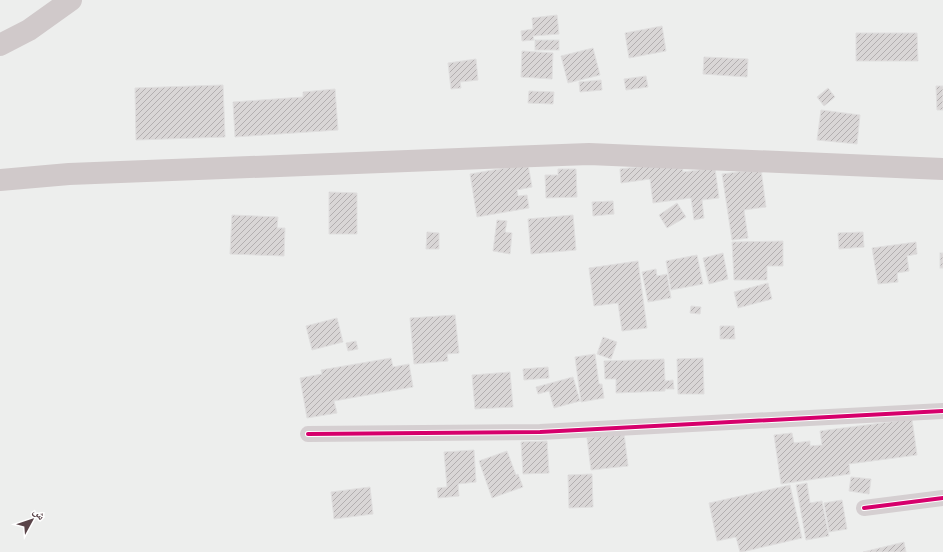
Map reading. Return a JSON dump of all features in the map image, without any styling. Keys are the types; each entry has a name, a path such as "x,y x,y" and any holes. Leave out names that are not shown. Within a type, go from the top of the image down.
{"main road":[{"path":"0,45 29,30 71,0"},
{"path":"0,180 69,174 589,154 943,170"}],"street":[{"path":"308,434 540,432 943,412"},
{"path":"864,508 943,498"}],"building":[{"path":"557,15 559,34 533,36 534,40 522,41 521,31 533,29 532,18"},
{"path":"662,26 666,51 629,58 625,33"},
{"path":"856,33 917,33 918,61 856,61"},
{"path":"535,40 559,40 559,50 535,50"},
{"path":"593,48 600,75 568,83 561,56"},
{"path":"522,51 553,53 552,79 521,77"},
{"path":"704,57 748,59 747,77 703,74"},
{"path":"476,59 478,80 460,82 461,88 451,89 448,63"},
{"path":"646,76 648,87 626,90 624,79"},
{"path":"601,80 602,90 580,92 579,82"},
{"path":"223,85 225,137 136,140 135,88"},
{"path":"936,86 943,86 943,110 937,110"},
{"path":"828,88 835,97 824,106 817,97"},
{"path":"335,89 338,130 235,137 233,102 303,97 303,92"},
{"path":"529,91 554,92 553,104 528,103"},
{"path":"821,110 860,115 857,144 817,140"},
{"path":"682,162 683,172 715,168 719,198 702,200 704,218 694,220 691,198 653,203 650,179 621,183 620,169"},
{"path":"528,164 532,187 517,190 518,196 527,195 529,208 477,217 470,174"},
{"path":"558,169 576,169 577,197 546,198 545,175 558,175"},
{"path":"761,169 766,207 744,210 748,238 732,240 722,174"},
{"path":"329,192 357,193 357,234 329,234"},
{"path":"613,201 614,214 593,216 592,202"},
{"path":"677,203 686,217 667,228 659,215"},
{"path":"232,215 278,217 277,228 285,228 284,256 230,254"},
{"path":"573,215 576,250 531,254 528,219"},
{"path":"497,220 507,221 505,232 512,233 510,254 493,251"},
{"path":"427,232 439,233 439,249 426,249"},
{"path":"863,232 864,247 839,249 838,233"},
{"path":"783,241 783,266 767,266 767,280 734,280 732,242"},
{"path":"916,242 917,254 907,256 909,271 897,273 898,282 878,284 872,248"},
{"path":"723,253 728,279 709,284 703,258"},
{"path":"940,253 943,253 943,268 940,268"},
{"path":"697,255 703,284 671,290 666,261"},
{"path":"638,261 647,328 622,331 618,303 594,306 589,268"},
{"path":"656,269 657,276 667,274 671,298 648,302 642,272"},
{"path":"768,283 772,299 738,308 734,292"},
{"path":"691,306 701,307 700,314 690,313"},
{"path":"455,315 459,353 447,354 448,361 414,364 410,318"},
{"path":"337,318 343,342 312,350 306,326"},
{"path":"720,326 734,326 735,339 720,339"},
{"path":"603,337 617,342 611,359 597,354"},
{"path":"356,341 358,349 348,351 346,343"},
{"path":"595,354 599,384 602,384 604,398 581,402 575,357"},
{"path":"391,358 393,367 409,364 413,387 334,401 337,413 307,418 300,378 322,374 321,370"},
{"path":"703,358 704,394 678,394 677,359"},
{"path":"664,359 665,381 673,380 674,389 665,389 665,391 616,393 616,379 605,379 604,361"},
{"path":"548,367 549,378 524,380 523,369"},
{"path":"510,372 513,407 475,409 472,375"},
{"path":"573,377 580,401 554,408 549,391 538,394 536,387"},
{"path":"912,419 917,455 849,464 850,474 781,484 774,435 792,433 794,443 810,441 810,446 822,445 820,431"},
{"path":"624,433 628,466 591,470 587,438"},
{"path":"547,441 549,473 523,474 521,442"},
{"path":"474,450 476,482 458,484 459,496 438,498 437,488 447,487 444,452"},
{"path":"507,451 516,475 518,474 523,487 492,498 479,461"},
{"path":"592,474 593,507 569,508 568,475"},
{"path":"851,477 871,479 869,494 849,491"},
{"path":"807,483 810,503 822,501 829,536 806,540 796,485"},
{"path":"790,485 802,538 742,552 740,552 736,537 717,541 709,503"},
{"path":"370,487 373,514 334,519 331,492"},
{"path":"842,500 847,529 829,532 824,503"},
{"path":"904,542 906,552 863,552"}],"cycle path":[{"path":"308,434 540,432 943,411"},
{"path":"864,508 943,498"}]}
